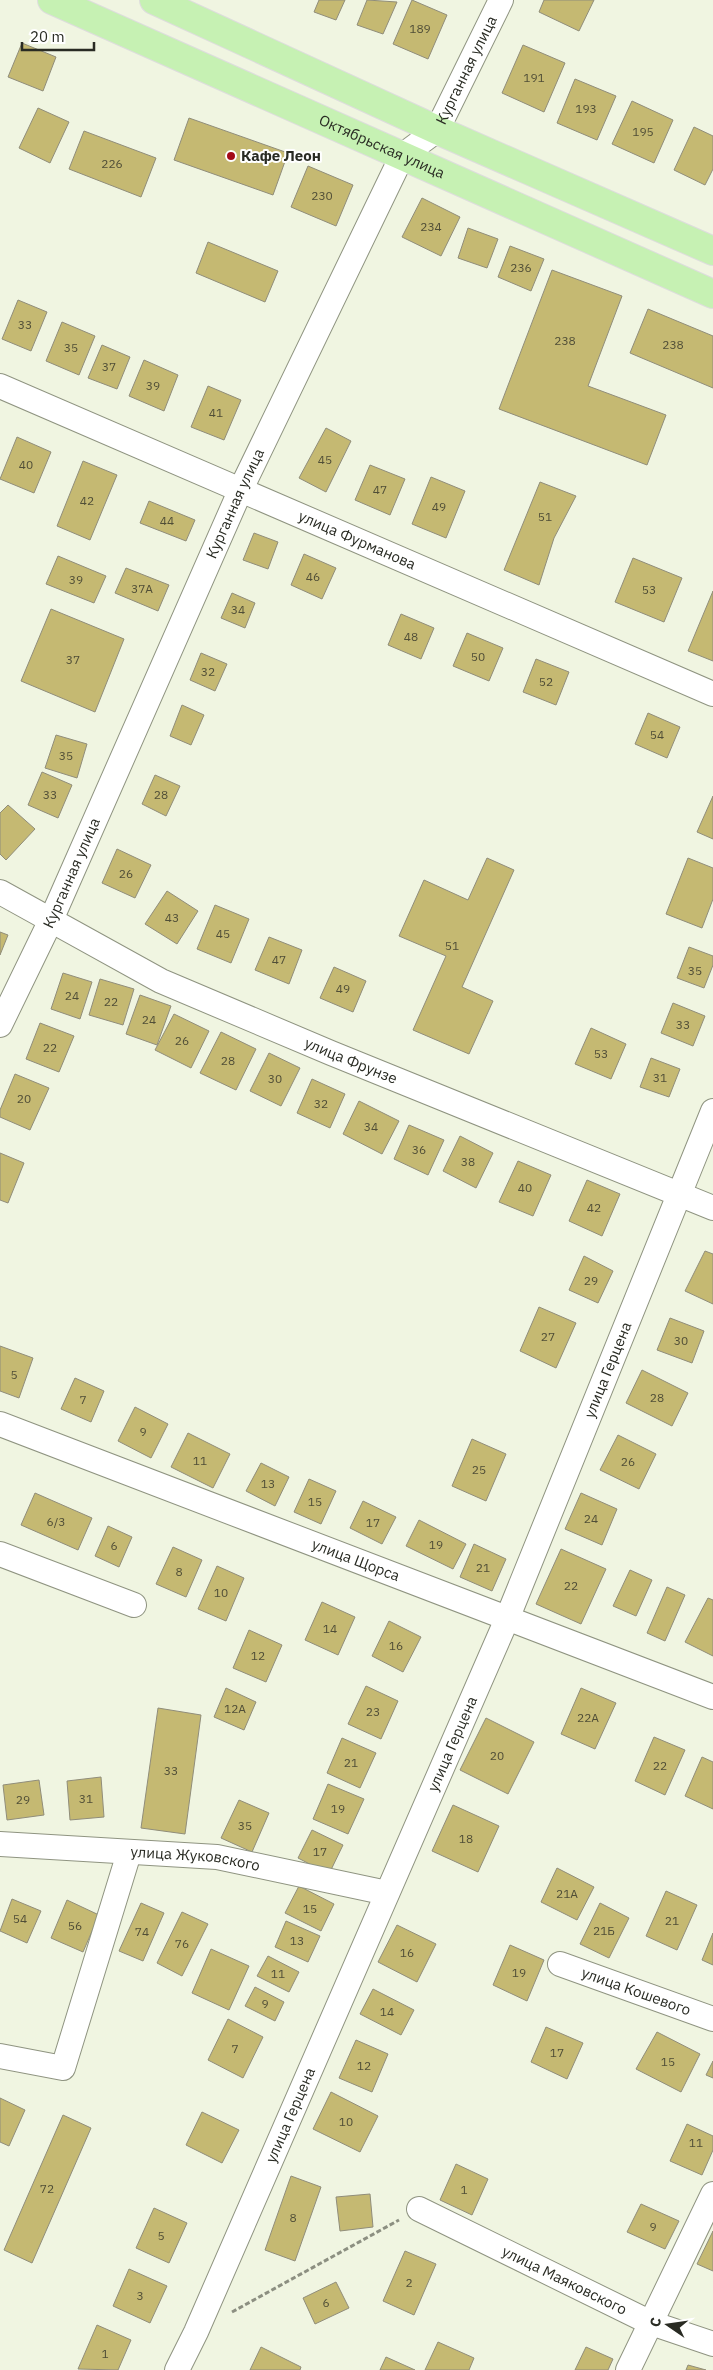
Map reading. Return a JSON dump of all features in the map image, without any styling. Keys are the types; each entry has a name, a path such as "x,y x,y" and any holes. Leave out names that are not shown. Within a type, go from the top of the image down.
{"main road":[{"name":"Октябрьская улица","path":"52,0 713,294"},
{"path":"154,0 437,130 713,251"}],"street":[{"name":"Курганная улица","path":"0,1025 51,920 241,489 402,156 437,130 501,0"},
{"name":"улица Фурманова","path":"0,386 713,694"},
{"name":"улица Фрунзе","path":"0,892 161,981 331,1053 713,1208"},
{"name":"улица Герцена","path":"177,2370 196,2332 507,1619 713,1111"},
{"name":"улица Щорса","path":"0,1424 713,1697"},
{"path":"0,1554 134,1604"},
{"name":"улица Жуковского","path":"0,1844 217,1857 388,1892"},
{"path":"0,2056 63,2068 129,1853"},
{"name":"улица Кошевого","path":"560,1964 713,2019"},
{"path":"628,2370 713,2194"},
{"name":"улица Маяковского","path":"419,2209 651,2323 713,2344"}],"path":[{"path":"230,2313 419,2209"}],"building":[{"path":"319,0 345,0 336,20 314,12"},
{"path":"367,0 397,2 383,34 357,25"},
{"path":"412,0 447,15 428,59 393,44"},
{"path":"544,0 594,0 579,31 539,12"},
{"path":"22,43 56,57 43,91 8,77"},
{"path":"523,45 565,63 544,112 502,93"},
{"path":"575,79 616,96 597,140 557,123"},
{"path":"632,101 673,120 654,163 612,144"},
{"path":"38,108 69,122 50,163 19,148"},
{"name":"Кафе Леон","path":"189,118 288,153 273,195 174,160"},
{"path":"694,127 713,136 713,169 705,185 674,170"},
{"path":"84,131 156,158 141,197 69,169"},
{"path":"308,166 353,185 336,226 291,207"},
{"path":"422,198 460,217 441,256 402,237"},
{"path":"468,228 498,239 487,268 458,258"},
{"path":"208,242 278,271 265,302 196,273"},
{"path":"510,246 544,259 531,291 498,277"},
{"path":"552,270 622,296 588,386 666,415 647,465 499,409"},
{"path":"18,300 47,312 31,351 2,339"},
{"path":"648,309 713,336 713,388 630,353"},
{"path":"62,322 95,336 79,375 46,361"},
{"path":"102,345 130,357 117,389 88,378"},
{"path":"144,360 178,375 164,411 129,396"},
{"path":"208,386 241,400 224,440 191,427"},
{"path":"326,428 351,441 326,492 299,478"},
{"path":"17,437 51,452 34,493 0,479"},
{"path":"83,461 117,475 90,540 57,526"},
{"path":"370,465 405,479 390,515 355,500"},
{"path":"431,477 465,491 446,538 412,524"},
{"path":"540,482 576,496 554,538 539,585 504,570"},
{"path":"149,501 195,520 186,541 140,523"},
{"path":"254,533 278,542 268,569 243,560"},
{"path":"304,554 336,568 322,599 291,585"},
{"path":"58,556 106,576 94,603 46,584"},
{"path":"633,558 682,578 664,622 615,602"},
{"path":"126,568 169,585 158,611 115,593"},
{"path":"713,591 713,661 688,651"},
{"path":"232,593 255,603 245,628 221,618"},
{"path":"51,609 124,639 95,712 21,681"},
{"path":"401,614 434,628 421,659 388,645"},
{"path":"467,633 503,648 489,681 453,666"},
{"path":"201,653 227,664 215,691 190,680"},
{"path":"536,659 569,672 556,705 523,692"},
{"path":"182,705 204,715 191,745 170,736"},
{"path":"648,713 680,727 667,758 635,744"},
{"path":"56,735 87,744 77,778 45,768"},
{"path":"42,772 72,785 58,818 28,805"},
{"path":"155,775 180,786 166,816 142,804"},
{"path":"713,796 713,839 697,832"},
{"path":"8,805 35,829 6,860 0,854 0,813"},
{"path":"117,849 151,865 135,898 102,883"},
{"path":"487,858 514,870 462,987 493,1001 469,1054 413,1030 446,956 399,936 424,880 468,900"},
{"path":"688,858 713,868 713,899 702,928 666,914"},
{"path":"167,891 198,911 177,944 145,924"},
{"path":"215,905 249,919 231,963 197,949"},
{"path":"0,932 8,935 0,955"},
{"path":"269,937 302,950 289,984 255,970"},
{"path":"689,947 713,956 713,965 704,988 677,978"},
{"path":"334,967 366,981 353,1012 320,998"},
{"path":"63,973 92,982 80,1019 51,1009"},
{"path":"100,979 134,989 123,1025 89,1015"},
{"path":"140,995 171,1006 157,1045 126,1034"},
{"path":"673,1003 705,1016 693,1046 661,1033"},
{"path":"174,1014 209,1031 191,1068 155,1050"},
{"path":"40,1023 74,1036 59,1072 26,1059"},
{"path":"591,1028 626,1044 611,1079 575,1064"},
{"path":"221,1032 256,1049 236,1090 200,1073"},
{"path":"269,1053 300,1068 281,1106 250,1091"},
{"path":"651,1058 680,1069 669,1097 640,1087"},
{"path":"15,1074 49,1088 30,1130 0,1117 0,1110"},
{"path":"312,1079 345,1094 330,1128 297,1113"},
{"path":"359,1101 399,1121 382,1154 343,1134"},
{"path":"409,1125 444,1140 428,1175 394,1159"},
{"path":"460,1136 493,1153 476,1188 443,1171"},
{"path":"0,1153 24,1163 8,1203 0,1200"},
{"path":"518,1161 551,1175 533,1216 499,1202"},
{"path":"587,1180 620,1194 602,1236 569,1221"},
{"path":"705,1251 713,1254 713,1304 685,1291"},
{"path":"584,1256 613,1271 598,1303 569,1290"},
{"path":"539,1307 576,1323 556,1368 520,1351"},
{"path":"670,1318 704,1331 692,1363 657,1350"},
{"path":"0,1346 33,1358 19,1398 0,1391"},
{"path":"642,1370 688,1393 672,1426 626,1403"},
{"path":"75,1378 104,1391 91,1422 61,1409"},
{"path":"135,1407 168,1424 151,1458 118,1441"},
{"path":"188,1433 230,1454 213,1488 171,1467"},
{"path":"618,1435 656,1454 639,1489 600,1470"},
{"path":"472,1439 506,1454 486,1501 452,1486"},
{"path":"261,1463 289,1477 275,1506 246,1491"},
{"path":"309,1479 336,1491 321,1524 294,1512"},
{"path":"35,1493 92,1518 78,1550 21,1525"},
{"path":"581,1493 617,1509 602,1545 565,1529"},
{"path":"363,1501 396,1517 382,1544 350,1528"},
{"path":"419,1520 466,1544 453,1569 406,1546"},
{"path":"108,1526 132,1537 119,1567 95,1556"},
{"path":"474,1544 506,1559 492,1591 460,1577"},
{"path":"173,1547 202,1560 186,1597 156,1584"},
{"path":"561,1549 606,1569 581,1624 536,1604"},
{"path":"217,1566 244,1578 226,1621 198,1609"},
{"path":"630,1570 652,1580 636,1616 613,1606"},
{"path":"667,1587 685,1595 665,1641 647,1633"},
{"path":"708,1598 713,1600 713,1656 685,1642"},
{"path":"322,1602 355,1617 338,1655 305,1640"},
{"path":"389,1621 421,1637 403,1672 372,1656"},
{"path":"249,1630 282,1645 266,1682 233,1668"},
{"path":"366,1686 398,1701 381,1739 348,1724"},
{"path":"226,1688 256,1702 244,1730 214,1717"},
{"path":"581,1688 616,1703 595,1749 561,1734"},
{"path":"158,1708 201,1715 185,1834 141,1828"},
{"path":"486,1718 534,1742 508,1794 460,1770"},
{"path":"654,1737 685,1750 665,1795 635,1781"},
{"path":"342,1738 376,1753 360,1788 327,1773"},
{"path":"702,1757 713,1762 713,1809 685,1796"},
{"path":"101,1777 104,1817 70,1820 67,1781"},
{"path":"39,1780 44,1815 7,1820 3,1785"},
{"path":"328,1784 364,1799 348,1834 313,1819"},
{"path":"239,1800 269,1813 252,1852 221,1838"},
{"path":"453,1805 499,1826 478,1872 432,1851"},
{"path":"312,1830 343,1845 329,1874 298,1858"},
{"path":"557,1868 594,1887 577,1920 541,1902"},
{"path":"299,1886 334,1904 321,1931 285,1913"},
{"path":"666,1891 697,1905 677,1950 646,1936"},
{"path":"12,1899 41,1911 27,1943 0,1931"},
{"path":"67,1900 99,1915 83,1952 51,1938"},
{"path":"141,1903 164,1913 143,1961 119,1951"},
{"path":"600,1903 629,1918 609,1958 580,1944"},
{"path":"182,1912 208,1924 182,1976 157,1963"},
{"path":"286,1921 320,1936 308,1962 275,1947"},
{"path":"397,1925 436,1944 417,1982 378,1962"},
{"path":"713,1933 713,1965 702,1960"},
{"path":"510,1945 544,1960 527,2001 493,1985"},
{"path":"211,1949 249,1966 229,2010 192,1993"},
{"path":"268,1956 299,1972 289,1992 257,1976"},
{"path":"255,1987 284,2002 275,2021 245,2006"},
{"path":"373,1989 414,2010 401,2035 360,2014"},
{"path":"228,2019 263,2037 243,2078 208,2060"},
{"path":"546,2027 583,2043 567,2079 531,2062"},
{"path":"657,2032 700,2054 681,2092 636,2069"},
{"path":"356,2040 388,2054 372,2092 339,2078"},
{"path":"713,2061 713,2078 706,2075"},
{"path":"331,2092 378,2116 360,2152 313,2129"},
{"path":"0,2098 25,2110 9,2146 0,2142"},
{"path":"202,2112 239,2130 222,2163 186,2145"},
{"path":"63,2115 91,2128 32,2263 4,2250"},
{"path":"687,2124 713,2136 713,2150 702,2175 670,2161"},
{"path":"456,2164 488,2179 472,2215 440,2200"},
{"path":"291,2176 321,2187 295,2261 265,2250"},
{"path":"370,2194 373,2227 340,2231 336,2197"},
{"path":"641,2204 679,2221 665,2249 627,2232"},
{"path":"154,2208 187,2223 169,2263 136,2248"},
{"path":"713,2231 713,2271 697,2264"},
{"path":"405,2251 436,2264 414,2315 383,2301"},
{"path":"129,2269 167,2286 150,2323 113,2306"},
{"path":"336,2282 349,2308 315,2324 303,2298"},
{"path":"97,2325 131,2340 118,2370 78,2369"},
{"path":"438,2342 474,2358 469,2370 425,2370"},
{"path":"261,2347 301,2367 300,2370 250,2370"},
{"path":"586,2347 613,2359 608,2370 575,2370"},
{"path":"386,2357 415,2370 380,2370"},
{"path":"688,2365 706,2370 686,2370"}],"place":[{"name":"Кафе Леон","path":"231,156"}]}
